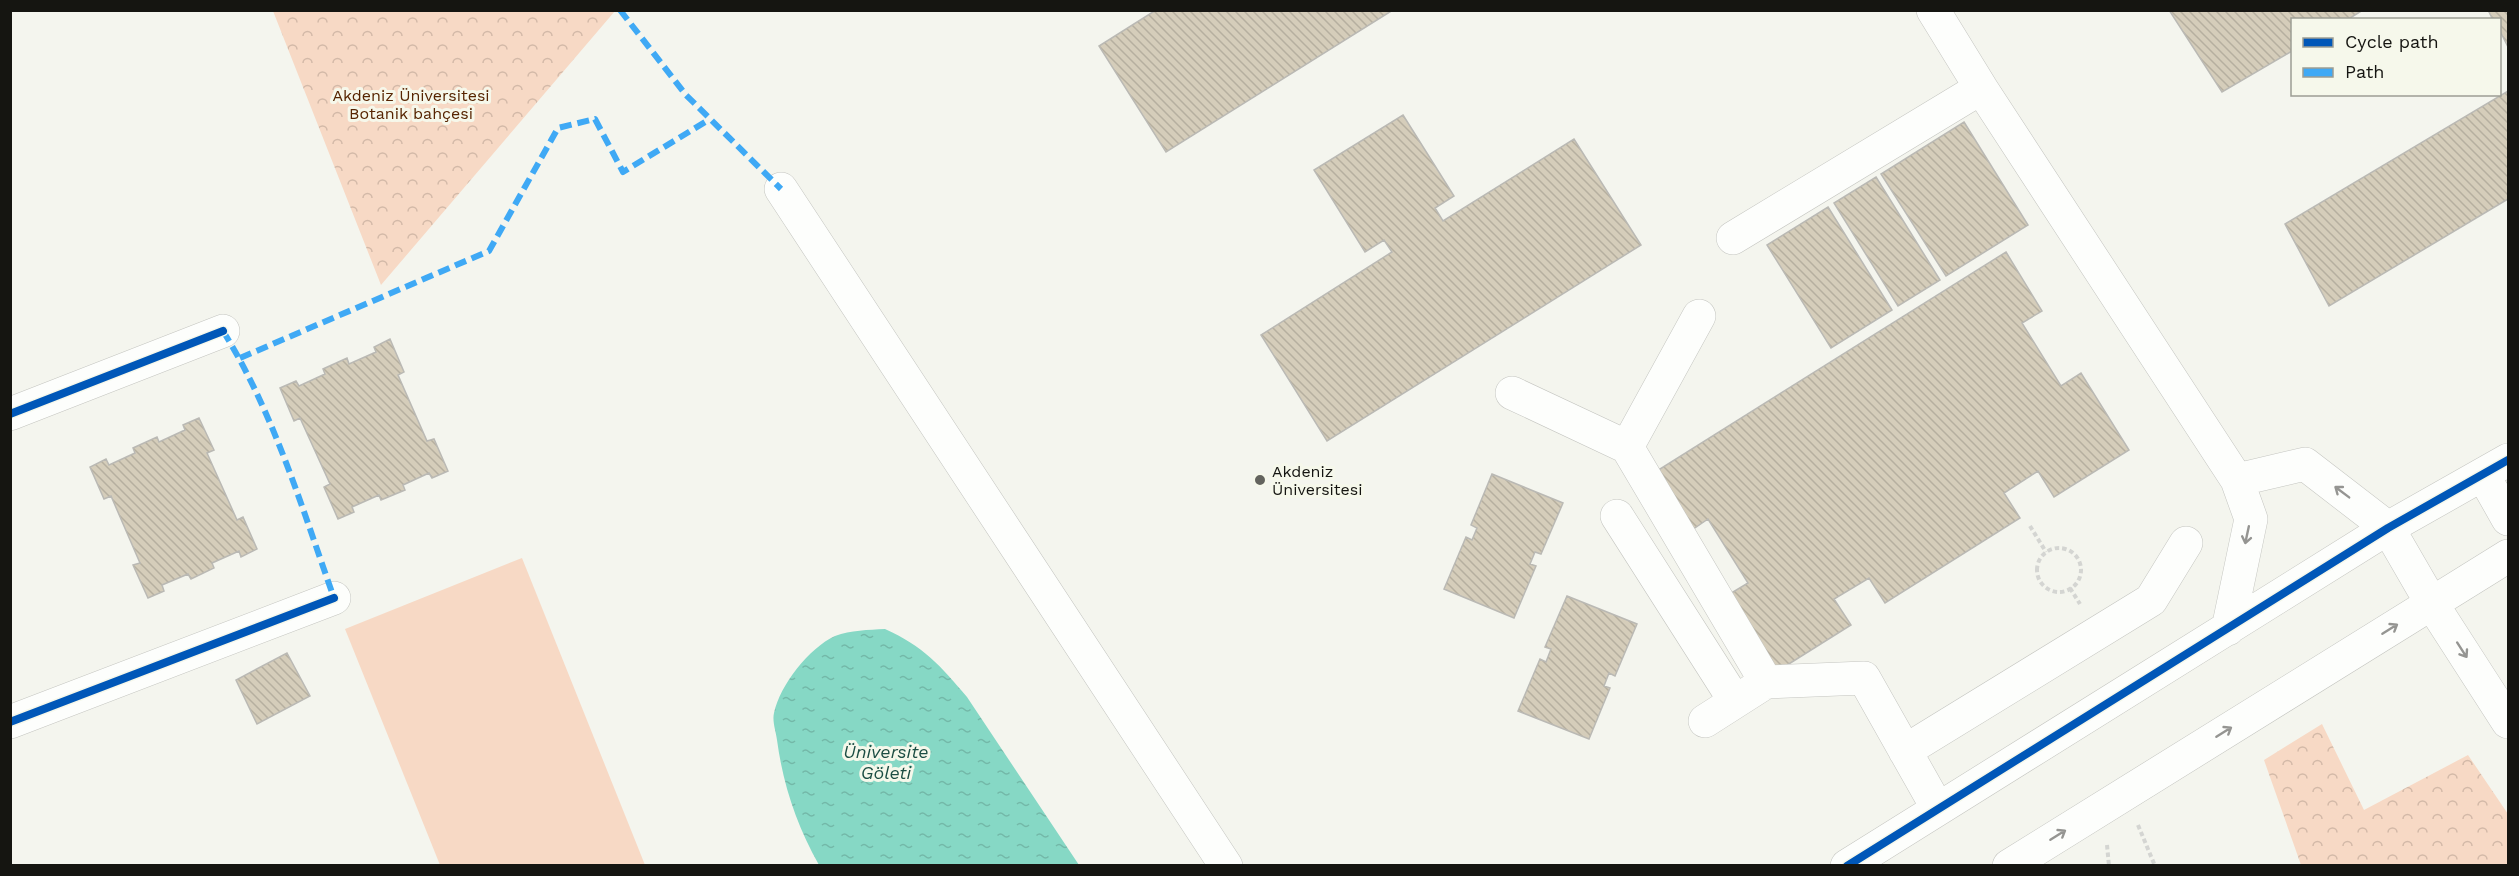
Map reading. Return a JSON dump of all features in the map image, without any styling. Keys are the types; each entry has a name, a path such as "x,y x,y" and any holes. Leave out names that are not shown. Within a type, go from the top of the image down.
{"street":[{"path":"1933,10 1981,88 2237,480 2251,519 2228,628"},
{"path":"1733,238 1981,88"},
{"path":"781,189 1226,866"},
{"path":"1627,447 1699,316"},
{"path":"10,414 223,331"},
{"path":"1512,393 1627,447 1766,682"},
{"path":"2237,480 2305,464 2388,528 2432,604 2508,722"},
{"path":"1847,866 2388,528 2496,468 2508,519"},
{"path":"1617,516 1735,701"},
{"path":"1905,751 2151,600 2186,543"},
{"path":"2009,866 2508,556"},
{"path":"10,722 334,598"},
{"path":"1705,721 1766,682 1864,678 1938,809"}],"path":[{"path":"2030,526 2046,552"},
{"path":"2054,548 2063,548 2077,558 2080,574 2077,582 2070,588 2054,591 2040,582 2037,566 2040,558 2046,552 2054,548"},
{"path":"2121,796 2136,820 2156,866"}],"green space":[{"name":"Akdeniz Üniversitesi Botanik bahçesi","path":"273,11 615,11 381,285"},
{"path":"522,558 645,865 440,865 345,629"},
{"path":"2322,724 2364,810 2468,755 2508,814 2508,865 2301,865 2264,760"}],"water":[{"name":"Üniversite Göleti","path":"885,629 921,650 949,676 967,697 1079,865 819,865 804,835 787,789 773,719 777,702 797,668 825,642 847,633"}],"building":[{"path":"1156,10 1393,10 1166,152 1099,46"},
{"path":"2169,10 2363,10 2350,18 2291,18 2291,52 2222,92"},
{"path":"2488,10 2508,10 2508,47 2501,33 2501,18 2492,18"},
{"path":"2508,91 2508,199 2329,306 2285,224"},
{"path":"1403,115 1454,196 1435,208 1443,221 1574,139 1641,245 1327,441 1261,335 1392,252 1384,240 1365,252 1314,170"},
{"path":"1964,122 2028,225 1946,276 1881,174"},
{"path":"1876,177 1940,280 1898,306 1834,203"},
{"path":"1828,207 1892,310 1831,348 1767,245"},
{"path":"2006,252 2042,311 2022,323 2061,386 2081,373 2129,450 2054,497 2038,471 2004,493 2020,518 1885,603 1869,578 1834,599 1851,625 1776,672 1728,595 1748,583 1708,519 1689,532 1652,474"},
{"path":"390,339 404,372 398,375 427,441 434,439 448,471 432,478 429,473 403,485 405,490 381,500 379,495 352,507 354,512 338,519 324,487 330,484 300,418 294,421 280,388 296,381 299,386 325,374 323,369 347,358 349,364 376,352 374,347"},
{"path":"199,418 214,450 207,453 237,520 243,517 257,549 241,557 239,551 212,563 214,568 191,579 188,574 162,585 164,591 148,598 133,565 140,563 111,496 104,499 90,467 106,459 109,465 135,453 133,448 157,437 159,442 185,430 183,425"},
{"path":"1492,474 1563,503 1541,554 1535,552 1530,564 1536,566 1514,618 1444,589 1466,537 1472,540 1477,528 1471,525"},
{"path":"1567,596 1637,624 1615,676 1609,673 1604,686 1610,688 1589,739 1518,711 1540,659 1546,662 1551,649 1545,647"},
{"path":"287,653 310,696 257,724 236,680"}],"marked path":[{"path":"620,10 686,95 781,189"},
{"path":"240,358 489,251 558,128 595,119 623,172 710,119"},
{"path":"223,331 241,362 272,428 334,598"}],"cycle path":[{"path":"10,414 223,331"},
{"path":"1847,866 2388,528 2508,460"},
{"path":"10,722 334,598"}],"place":[{"name":"Akdeniz Üniversitesi","path":"1260,480"}]}
